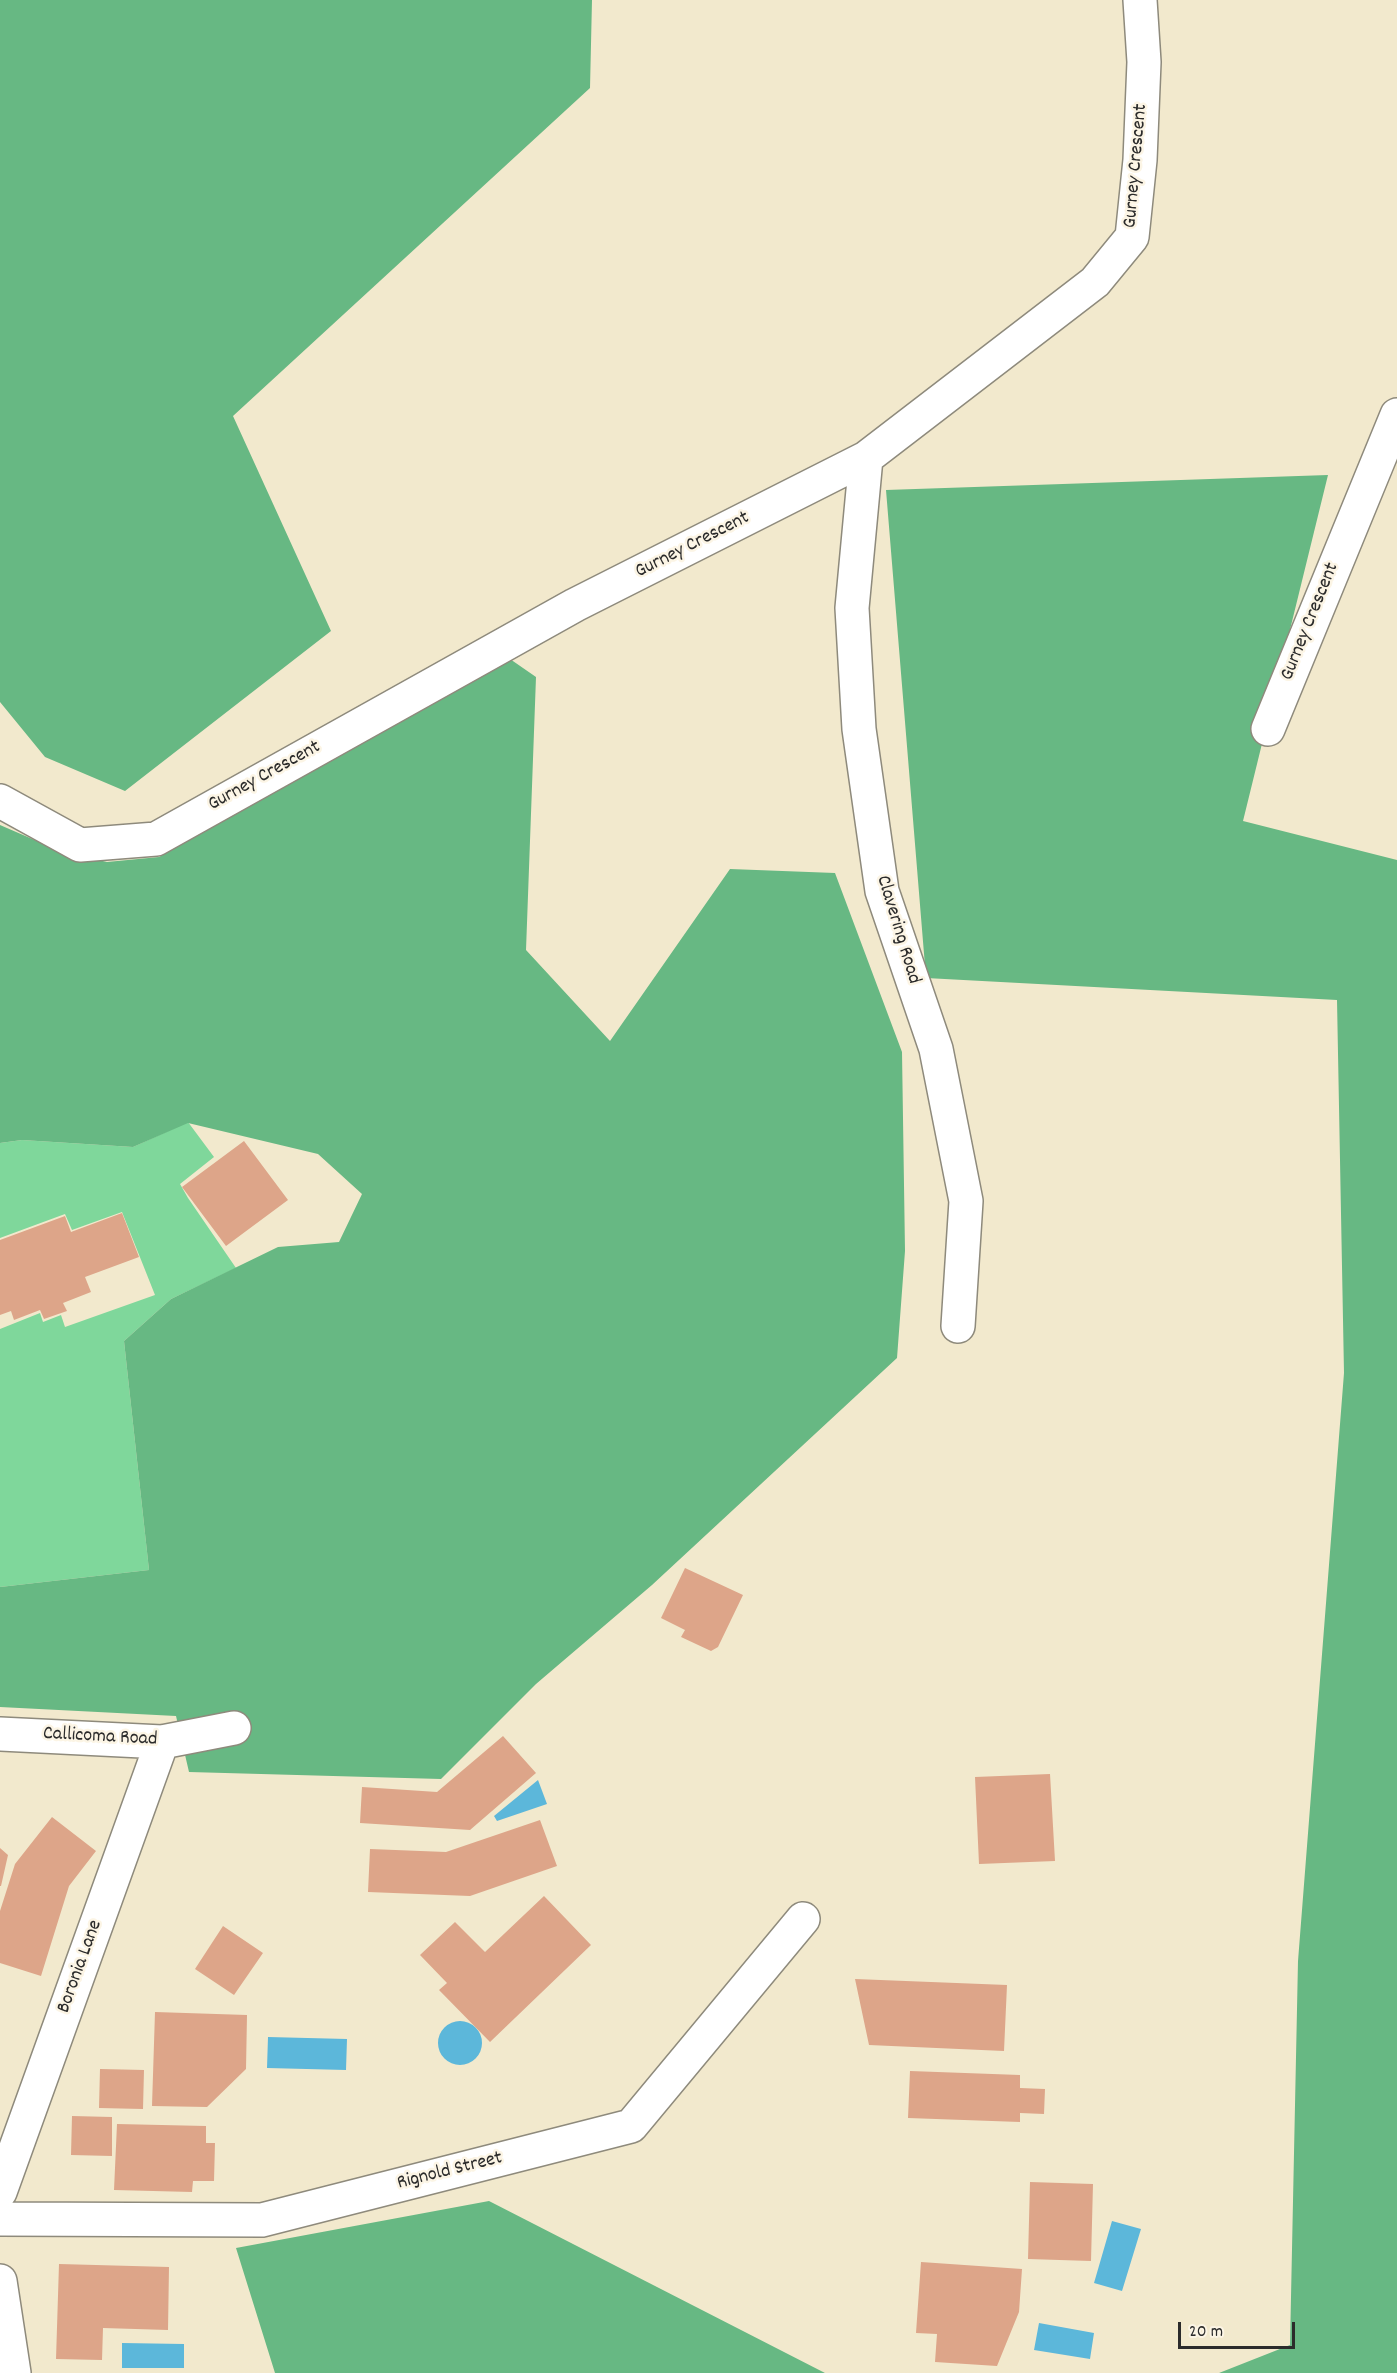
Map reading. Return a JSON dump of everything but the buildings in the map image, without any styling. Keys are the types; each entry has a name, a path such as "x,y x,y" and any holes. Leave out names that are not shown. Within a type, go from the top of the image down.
{"street":[{"name":"Gurney Crescent","path":"0,801 80,845 156,838 575,605 866,458 1095,282 1132,237 1140,160 1144,73 1140,0"},
{"name":"Gurney Crescent","path":"1268,729 1397,415"},
{"name":"Clavering Road","path":"866,458 852,608 859,729 882,891 936,1049 966,1201 958,1326"},
{"name":"Callicoma Road","path":"0,1734 162,1742 234,1728"},
{"name":"Boronia Lane","path":"0,2192 162,1742"},
{"name":"Rignold Street","path":"0,2219 262,2220 631,2126 803,1919"},
{"path":"0,2281 14,2373"}],"green space":[{"path":"0,0 592,0 590,88 233,416 331,631 125,791 45,757 0,702"},
{"path":"1328,475 1243,821 1397,860 1397,2373 1219,2373 1290,2345 1298,1961 1344,1373 1337,1000 926,978 886,490"},
{"path":"510,659 536,677 526,950 610,1041 730,869 835,873 902,1052 905,1251 897,1358 652,1585 536,1684 441,1779 189,1772 176,1716 0,1707 0,1587 149,1570 124,1341 171,1299 278,1247 339,1242 362,1194 318,1154 188,1123 133,1147 22,1140 0,1143 0,825 60,851 107,862 159,857"},
{"path":"188,1122 214,1157 180,1184 236,1268 171,1299 124,1341 149,1570 0,1587 0,1329 40,1313 43,1322 61,1315 65,1327 155,1295 122,1212 72,1230 65,1214 0,1238 0,1143 22,1140 133,1147"},
{"path":"489,2201 825,2373 275,2373 236,2248"}],"water":[{"path":"538,1780 547,1804 497,1821 494,1816"},
{"path":"460,2021 476,2027 482,2043 476,2059 460,2065 444,2059 438,2043 444,2027"},
{"path":"268,2037 347,2039 346,2070 267,2068"},
{"path":"1112,2221 1141,2229 1122,2291 1094,2283"},
{"path":"1039,2323 1094,2333 1090,2359 1034,2350"},
{"path":"122,2343 184,2344 184,2368 122,2368"}]}
